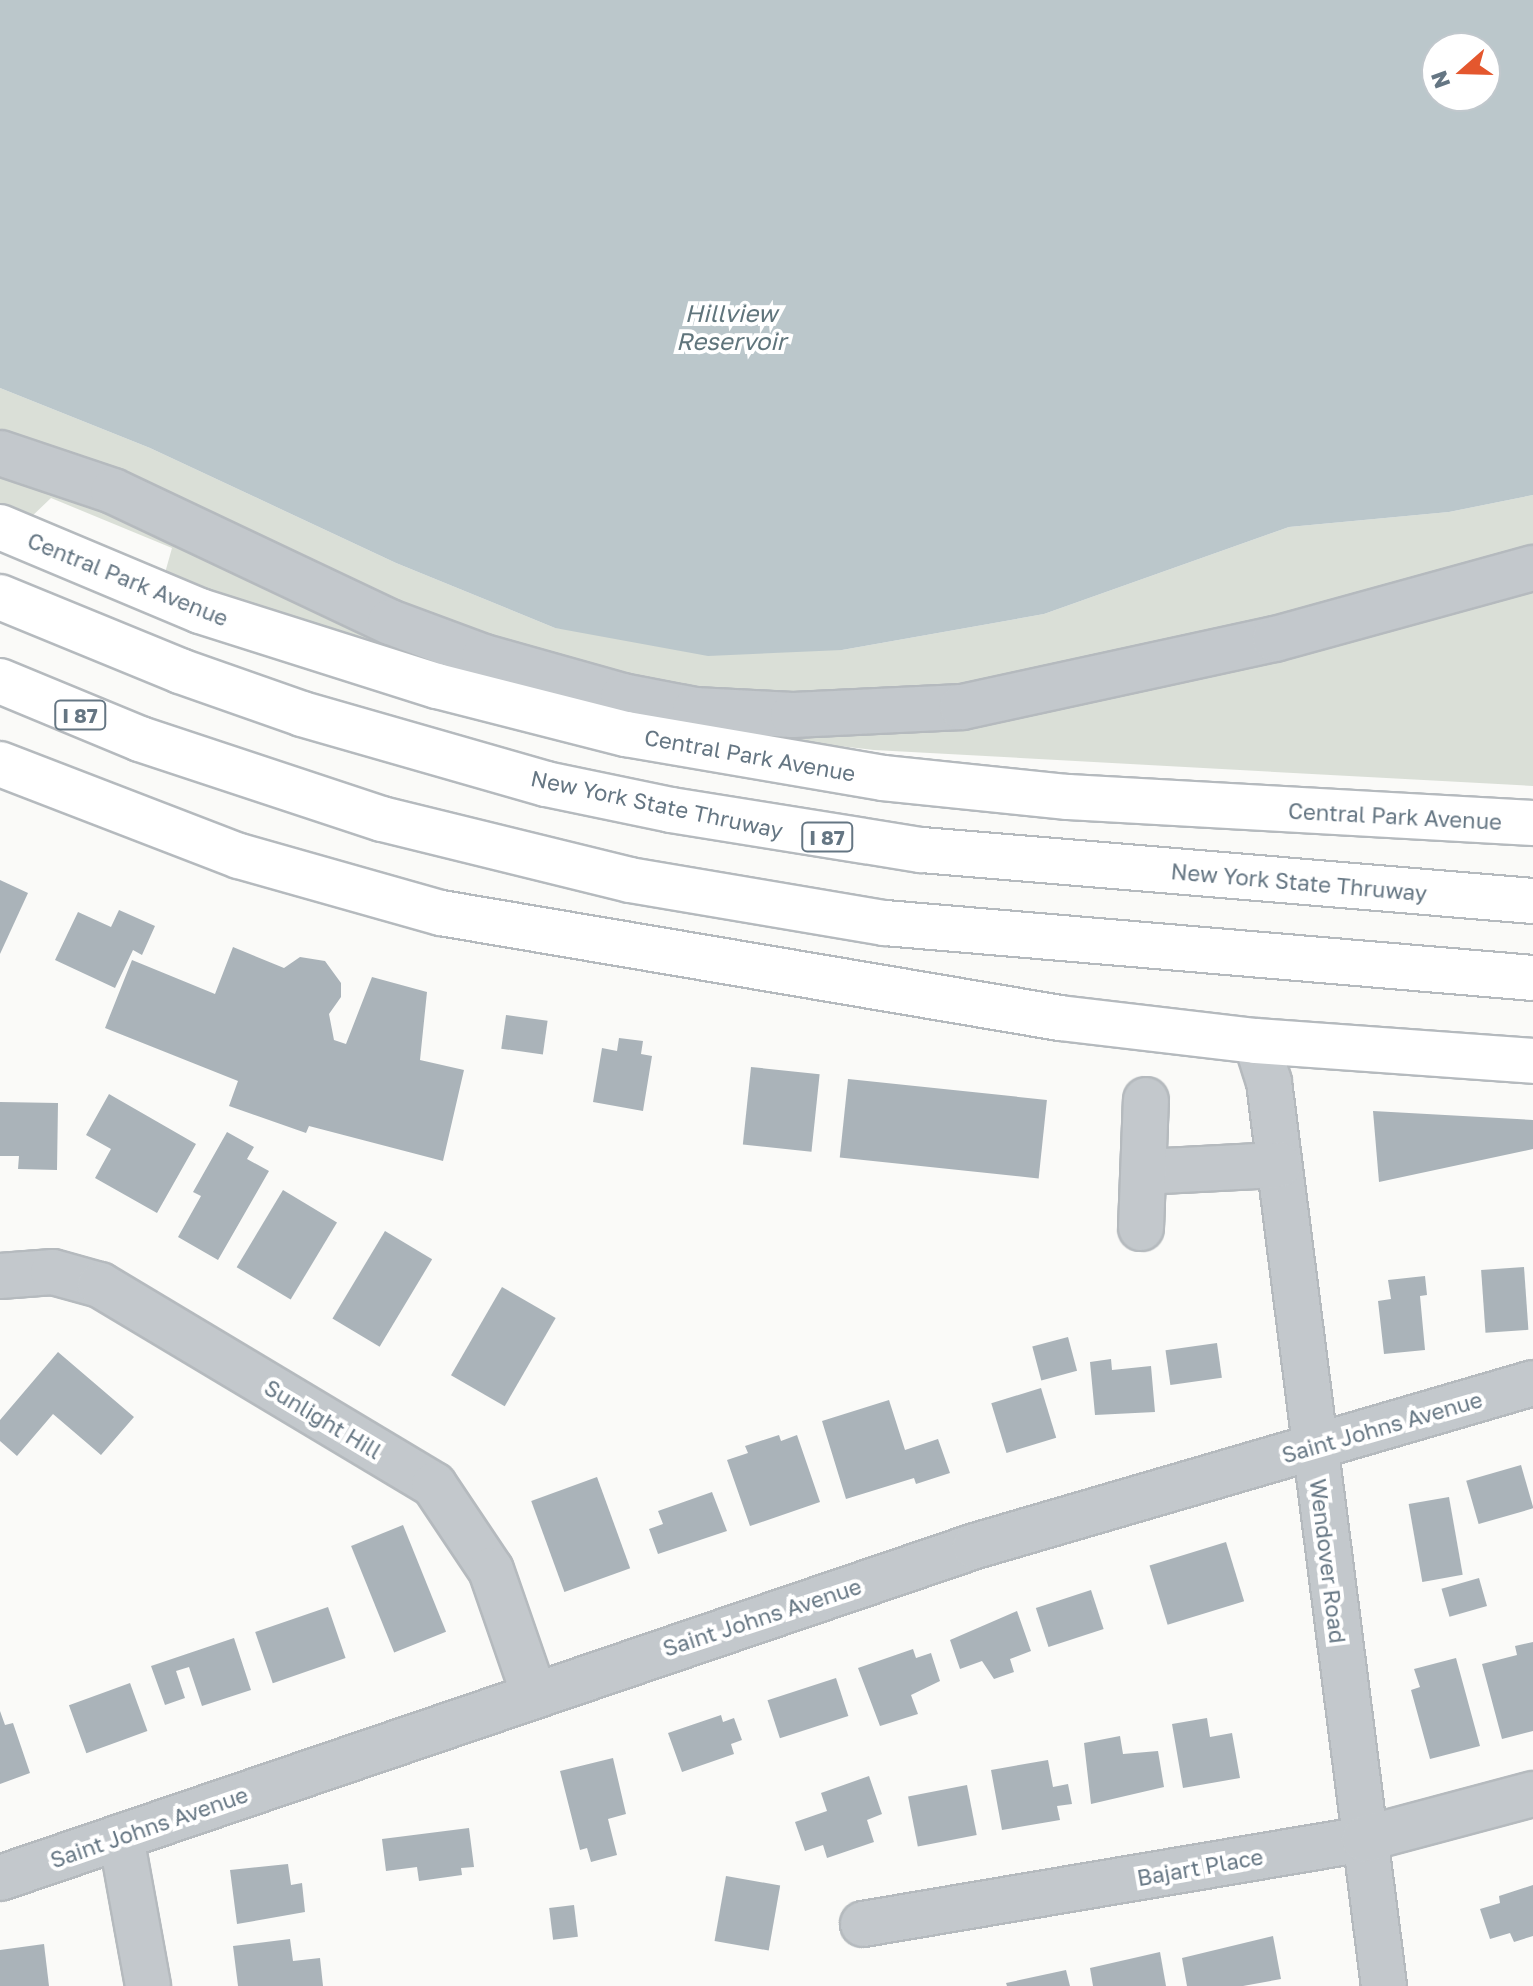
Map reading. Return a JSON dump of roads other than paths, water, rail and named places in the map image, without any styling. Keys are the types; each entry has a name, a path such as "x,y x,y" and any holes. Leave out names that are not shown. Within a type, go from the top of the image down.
{"main road":[{"name":"Central Park Avenue","path":"0,527 200,611 437,686 654,740 883,778 1068,797 1533,823"},
{"name":"New York State Thruway","path":"0,597 180,671 302,714 546,784 671,810 922,850 1520,899"},
{"name":"I 87","path":"0,681 140,739 382,819 630,880 899,925 1529,978"},
{"path":"0,764 239,856 441,913 1060,1018 1256,1041 1533,1061"}],"street":[{"path":"0,453 113,491 390,622 484,657 623,696 695,710 822,715 962,707 1275,639 1533,568"},
{"name":"Wendover Road","path":"1256,1041 1269,1082 1313,1447 1384,1986"},
{"path":"1141,1228 1146,1100"},
{"path":"1144,1172 1279,1165"},
{"name":"Sunlight Hill","path":"0,1276 53,1272 100,1285 434,1485 491,1570 534,1694"},
{"name":"Saint Johns Avenue","path":"0,1878 975,1546 1533,1383"},
{"name":"Bajart Place","path":"863,1924 1364,1839 1533,1794"},
{"path":"121,1837 148,1986"}],"water":[{"name":"Hillview Reservoir","path":"0,0 1533,0 1533,495 1449,512 1289,527 1044,614 842,650 708,656 555,628 396,563 150,448 0,388"}]}
